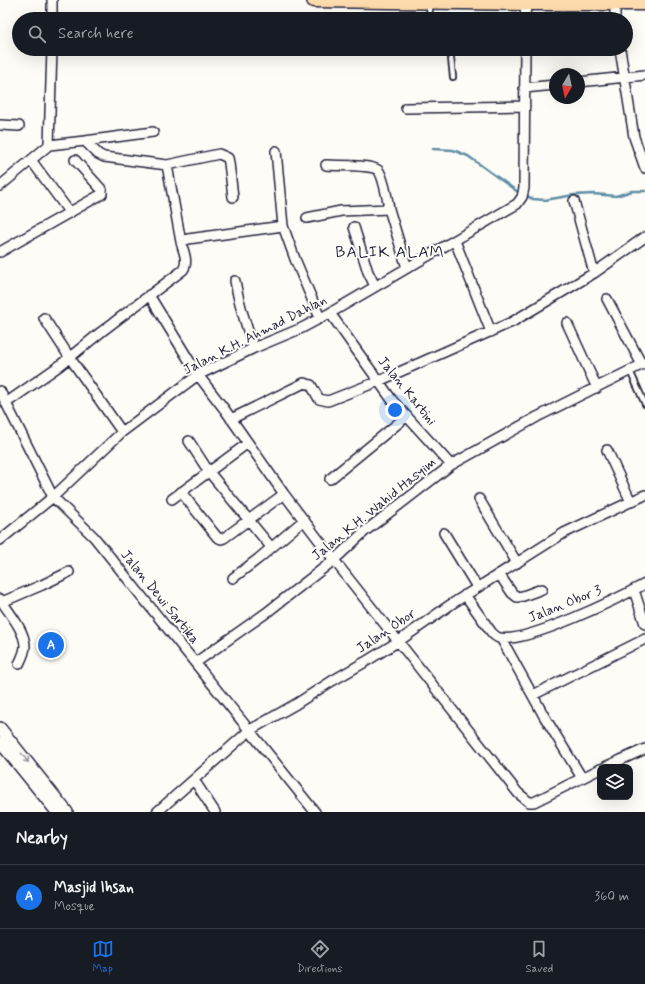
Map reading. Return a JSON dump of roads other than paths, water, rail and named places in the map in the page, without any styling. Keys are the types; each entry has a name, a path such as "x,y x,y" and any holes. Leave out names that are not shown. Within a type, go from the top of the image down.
{"highway":[{"path":"314,0 645,3"}],"street":[{"path":"52,0 52,12"},
{"path":"525,12 526,3"},
{"path":"614,3 615,12"},
{"path":"49,145 52,56"},
{"name":"Jalan K.H. Ahmad Dahlan","path":"0,540 53,497 122,432 198,375 254,348 302,328 330,313 517,204 523,193 525,56"},
{"path":"621,56 634,137 645,168"},
{"path":"585,81 645,75"},
{"path":"524,88 549,85"},
{"path":"406,108 525,106"},
{"path":"0,125 18,126"},
{"path":"0,186 49,145 153,132"},
{"path":"84,141 98,154 104,157 167,165 219,154 224,155 228,158 233,197"},
{"path":"276,150 283,226 320,318"},
{"path":"31,160 70,213"},
{"path":"0,252 101,195 102,192 75,160"},
{"path":"5,408 184,268 186,259 181,242 167,165"},
{"path":"326,165 369,167 377,169 383,182 389,209 407,268"},
{"path":"574,202 594,273"},
{"path":"307,218 341,211 389,209"},
{"path":"181,242 188,239 283,226"},
{"path":"354,227 374,286"},
{"path":"231,419 304,383 311,385 319,399 328,401 379,381 491,332 512,322 594,273 645,237"},
{"path":"455,241 491,332"},
{"path":"235,281 246,328 254,348"},
{"path":"149,295 198,375 284,494 451,709 524,799 529,802 534,802 597,770"},
{"path":"607,299 643,364"},
{"name":"Jalan Kartini","path":"330,313 392,400 451,465"},
{"path":"44,318 122,432"},
{"path":"567,323 597,388"},
{"name":"Jalan K.H. Wahid Hasyim","path":"195,663 266,613 334,560 364,532 451,465 537,417 643,364"},
{"name":"Jalan Dewi Sartika","path":"0,391 5,408 53,497 94,537 315,812"},
{"path":"330,478 407,416"},
{"path":"189,442 209,472 271,547"},
{"path":"172,498 248,443"},
{"path":"607,450 632,502"},
{"path":"181,492 219,538 224,538 284,494"},
{"name":"Jalan Obor","path":"157,812 250,730 296,704 399,641 477,587 564,533 645,495"},
{"path":"479,499 517,563"},
{"path":"233,578 304,520"},
{"path":"444,533 477,587"},
{"path":"19,664 24,653 25,639 1,600 42,585 69,572"},
{"path":"499,574 517,597 542,589"},
{"name":"Jalan Obor 3","path":"501,638 510,638 551,627 645,584"},
{"path":"634,590 645,624"},
{"path":"465,595 492,633 496,637 501,638 544,716 582,778"},
{"path":"533,695 645,639"},
{"path":"0,728 6,745 57,812"},
{"path":"6,745 67,812"},
{"path":"612,764 645,749"},
{"path":"194,780 215,812"}],"lane":[{"path":"428,2 430,12"},
{"path":"451,56 453,77"},
{"path":"630,371 645,404"}],"waterway":[{"path":"433,149 453,150 468,156 518,192 533,199 545,200 574,195 593,194 616,196 632,191 645,191"}],"place":[{"name":"Masjid Ihsan","path":"51,645"}],"district":[{"name":"BALIK ALAM","path":"390,252"}]}
